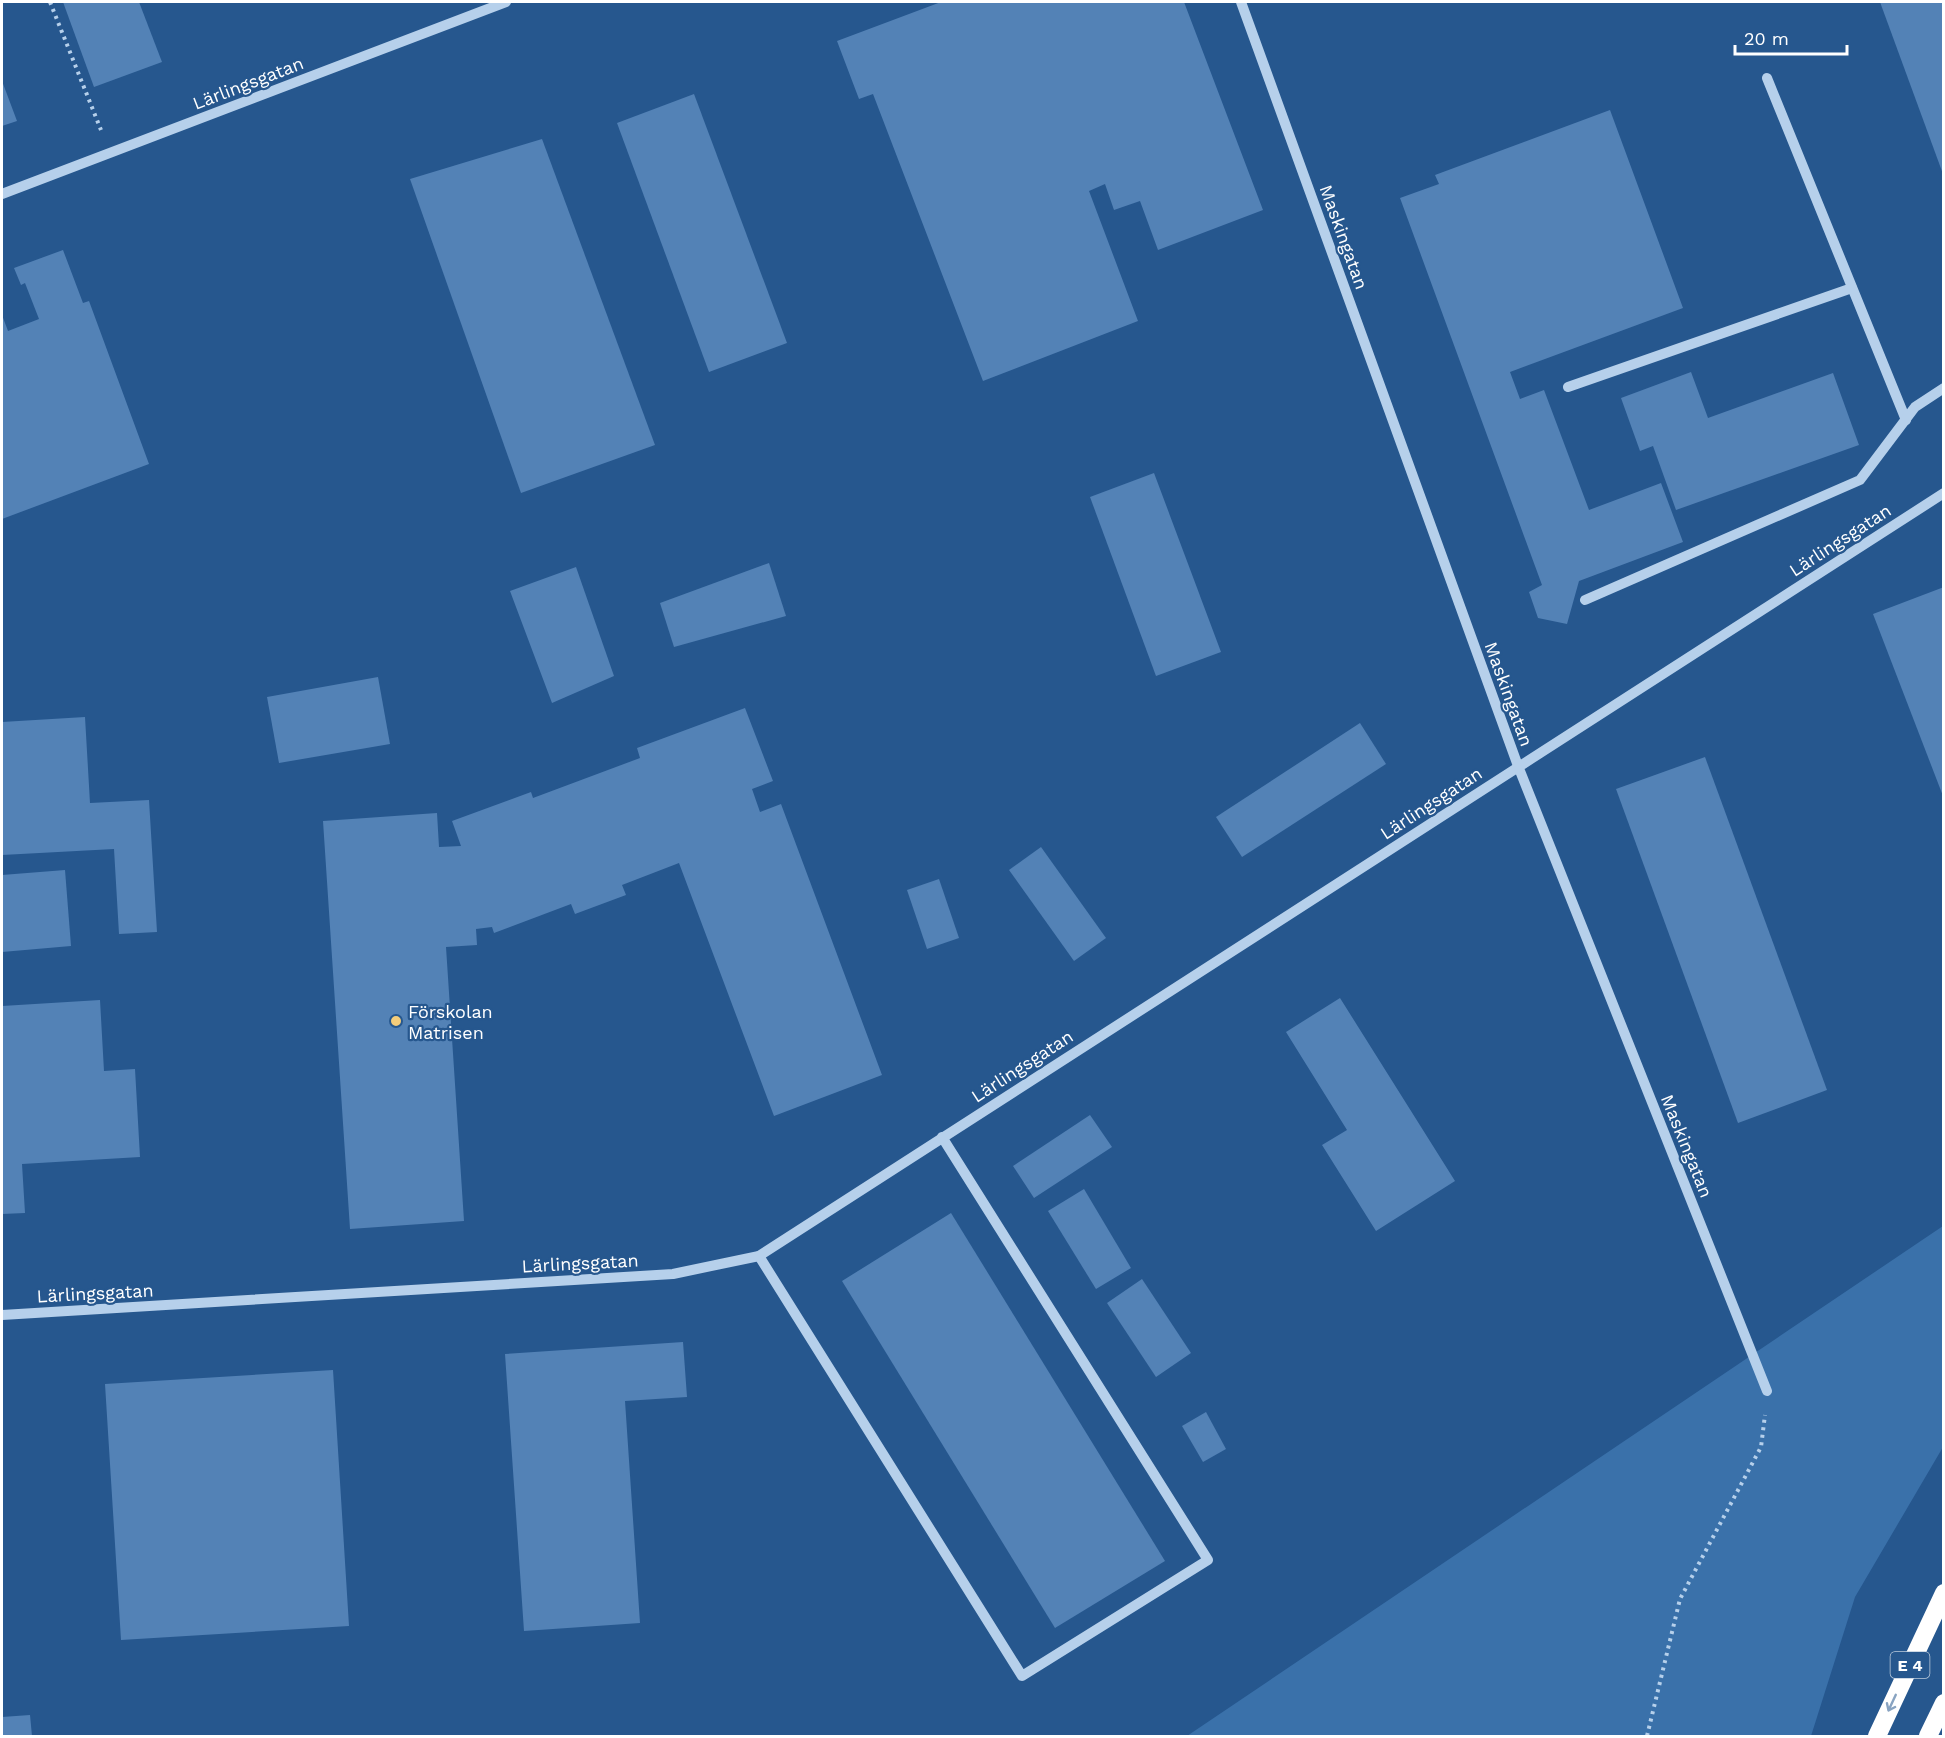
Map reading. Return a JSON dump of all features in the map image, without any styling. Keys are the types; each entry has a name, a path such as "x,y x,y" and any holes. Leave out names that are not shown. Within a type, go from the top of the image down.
{"highway":[{"name":"E 4","path":"1877,1737 1944,1593"},
{"path":"1928,1737 1944,1703"}],"street":[{"name":"Lärlingsgatan","path":"2,194 506,2"},
{"name":"Maskingatan","path":"1241,2 1518,766 1767,1391"},
{"path":"1767,78 1906,420"},
{"path":"1568,387 1852,288"},
{"path":"1585,600 1860,480 1915,407 1944,388"},
{"name":"Lärlingsgatan","path":"2,1315 673,1274 759,1256 1944,493"},
{"path":"759,1256 1022,1676 1208,1560 942,1137"}],"path":[{"path":"50,2 110,153"},
{"path":"1647,1737 1680,1599 1761,1448 1767,1391"}],"shaded area":[{"path":"1943,1226 1943,1447 1855,1597 1811,1736 1187,1736"}],"building":[{"path":"63,2 139,2 162,62 94,87"},
{"path":"941,2 1184,2 1263,210 1158,250 1140,201 1114,210 1105,184 1089,191 1138,321 983,381 873,94 859,99 837,41"},
{"path":"1880,2 1944,2 1944,174 1943,174"},
{"path":"2,81 17,121 2,126"},
{"path":"694,94 787,343 709,372 617,123"},
{"path":"1610,110 1683,308 1510,372 1520,399 1544,390 1589,510 1661,483 1683,542 1579,581 1567,624 1538,618 1529,592 1542,585 1400,198 1439,184 1435,175"},
{"path":"542,139 655,445 521,493 410,179"},
{"path":"63,250 83,303 89,301 149,464 2,519 2,315 8,331 39,319 25,283 21,285 14,268"},
{"path":"1691,372 1708,418 1833,373 1859,445 1676,510 1653,446 1640,451 1621,398"},
{"path":"1154,473 1221,652 1156,676 1090,497"},
{"path":"769,563 786,616 674,647 660,603"},
{"path":"576,567 614,676 552,703 510,591"},
{"path":"1944,587 1944,796 1943,796 1873,614"},
{"path":"378,677 390,744 279,763 267,697"},
{"path":"745,708 773,781 752,789 760,812 781,804 882,1075 774,1116 679,863 622,885 626,895 575,914 571,904 494,933 492,927 476,929 477,945 446,947 464,1221 350,1229 323,821 437,813 439,847 461,846 452,821 531,792 533,798 640,758 637,748"},
{"path":"85,717 90,803 149,800 157,932 119,934 114,849 2,855 2,722"},
{"path":"1360,723 1386,764 1242,857 1216,817"},
{"path":"1705,757 1827,1090 1738,1123 1616,789"},
{"path":"1041,847 1106,938 1074,961 1009,870"},
{"path":"65,870 71,946 2,952 2,875"},
{"path":"939,879 959,938 927,949 907,890"},
{"path":"1340,998 1455,1181 1376,1231 1322,1145 1347,1130 1286,1032"},
{"path":"100,1000 104,1071 135,1069 140,1157 22,1164 25,1213 2,1214 2,1006"},
{"path":"1090,1115 1112,1147 1034,1198 1013,1166"},
{"path":"1084,1189 1131,1268 1096,1289 1048,1211"},
{"path":"951,1213 1165,1561 1055,1628 842,1281"},
{"path":"1142,1279 1191,1353 1156,1377 1107,1303"},
{"path":"683,1342 687,1397 625,1401 640,1623 524,1631 505,1354"},
{"path":"333,1370 349,1626 121,1640 105,1384"},
{"path":"1206,1412 1226,1449 1203,1462 1182,1426"},
{"path":"30,1715 32,1736 2,1736 2,1717"}],"place":[{"name":"Förskolan Matrisen","path":"396,1021"}]}
